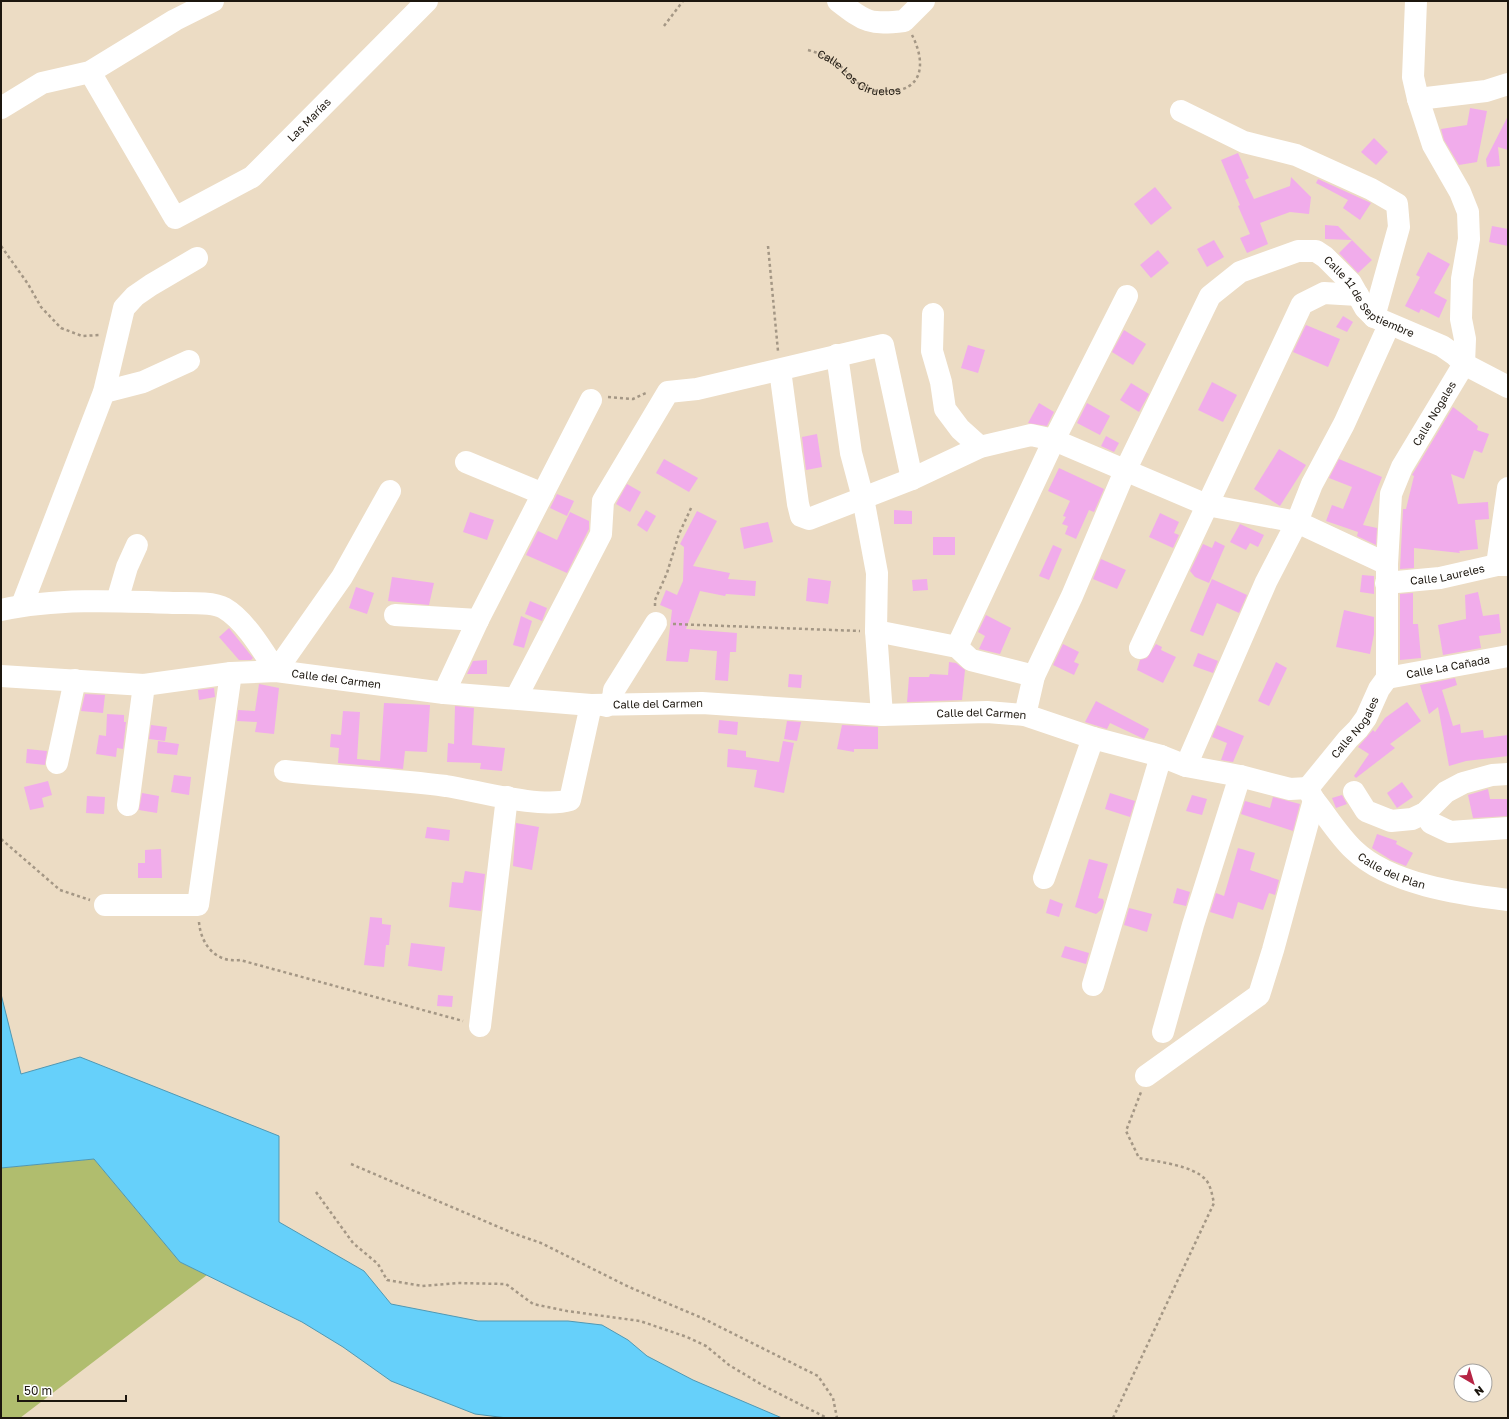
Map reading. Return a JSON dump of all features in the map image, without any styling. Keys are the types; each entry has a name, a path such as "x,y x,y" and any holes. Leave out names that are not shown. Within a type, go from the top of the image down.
{"street":[{"path":"1,108 42,83 90,72 175,20 213,1"},
{"name":"Las Marías","path":"90,72 175,218 252,177 427,1"},
{"path":"838,1 856,15 872,23 904,21 924,1"},
{"name":"Calle Nogales","path":"1311,794 1348,739 1366,718 1379,689 1388,678 1386,574 1389,517 1392,494 1402,467 1464,364 1465,339 1461,319 1462,279 1468,239 1468,212 1460,192 1433,145 1418,99 1413,77 1416,11"},
{"path":"1418,99 1486,91 1508,84"},
{"path":"1181,111 1244,142 1296,155 1371,189 1397,204 1399,227 1382,321 1344,424 1312,484 1297,522 1266,582 1186,766"},
{"name":"Calle 11 de Septiembre","path":"1024,715 1034,676 1072,596 1125,472 1210,296 1240,272 1298,251 1316,252 1325,257 1352,283 1366,308 1382,321 1442,346 1455,355 1464,364 1508,387"},
{"path":"22,605 104,392 124,308 135,296 197,258"},
{"path":"1140,648 1302,304 1324,293 1358,295"},
{"path":"957,647 1054,440 1127,296"},
{"path":"933,314 932,351 941,382 945,410 960,429 980,447"},
{"path":"516,698 601,534 603,501 668,392 697,389 883,345 912,479"},
{"path":"837,355 851,453 863,498 877,573 876,631 882,716"},
{"path":"104,392 143,382 189,361"},
{"path":"780,370 798,504 801,516 809,519 912,479 980,447 1031,435 1054,440 1125,472 1207,505 1297,522 1386,574"},
{"path":"444,693 478,620 591,400"},
{"path":"466,462 543,494"},
{"path":"1503,565 1508,488"},
{"path":"1,610 22,605 117,601 204,604 224,608 235,616 256,641 276,671 342,578 390,491"},
{"path":"117,601 127,567 137,545"},
{"name":"Calle Laureles","path":"1386,574 1440,578 1503,565"},
{"path":"395,615 478,620"},
{"path":"286,771 446,786 507,797 559,803 570,800 599,706 613,698 614,690 656,623"},
{"path":"876,631 957,647 971,660 1034,676"},
{"name":"Calle La Cañada","path":"1388,678 1508,656"},
{"name":"Calle del Carmen","path":"1,676 144,685 231,673 276,671 444,693 599,706 702,703 882,716 986,712 1024,715 1093,738 1161,756 1186,766 1240,776 1311,794"},
{"path":"105,905 198,905 231,673"},
{"path":"57,763 75,680"},
{"path":"128,805 144,685"},
{"path":"1044,878 1093,738"},
{"path":"1093,984 1161,756"},
{"path":"1354,792 1366,811 1391,821 1412,819 1424,813 1446,792 1463,783 1492,775 1508,774"},
{"path":"1164,1032 1194,925 1240,776"},
{"path":"1146,1076 1259,995 1273,950 1311,794"},
{"name":"Calle del Plan","path":"1311,794 1354,850 1370,862 1412,882 1480,896 1508,900"},
{"path":"480,1026 507,797"},
{"path":"1424,813 1431,823 1450,832 1508,828"}],"path":[{"path":"664,26 683,1"},
{"name":"Calle Los Ciruelos","path":"808,50 822,54 838,64 857,84 873,91 898,91 910,87 919,76 921,64 915,40 904,21"},
{"path":"1,246 28,284 41,307 61,328 82,336 119,333"},
{"path":"768,246 780,370"},
{"path":"591,400 597,396 633,399 646,392 668,392"},
{"path":"692,506 679,534 667,573 655,600 656,623 876,631"},
{"path":"1,839 60,890 105,905"},
{"path":"198,905 200,928 204,940 214,954 228,961 240,960 480,1026"},
{"path":"1113,1418 1214,1203 1211,1190 1206,1180 1194,1170 1139,1158 1126,1131 1146,1076"},
{"path":"351,1164 515,1234 541,1243 629,1287 702,1318 789,1360 818,1376 833,1398 837,1418"},
{"path":"316,1192 353,1244 378,1264 387,1280 422,1286 458,1283 506,1284 533,1304 567,1311 640,1321 687,1337 706,1346 729,1365 764,1386 821,1417 827,1418"}],"green space":[{"path":"94,1159 180,1262 207,1275 20,1418 1,1418 1,1168"}],"water":[{"path":"1,994 21,1074 80,1057 279,1136 279,1222 364,1271 391,1304 478,1321 568,1321 602,1325 628,1340 647,1356 693,1380 782,1418 507,1418 475,1414 391,1381 343,1347 302,1322 180,1262 94,1159 1,1168"}],"building":[{"path":"1470,108 1487,111 1477,162 1459,165 1444,140 1441,129 1467,125"},
{"path":"1508,116 1508,150 1498,147 1500,166 1487,167 1486,159"},
{"path":"1374,138 1388,152 1376,165 1361,152"},
{"path":"1238,153 1249,178 1245,180 1254,199 1290,186 1291,177 1311,197 1309,214 1290,212 1260,223 1268,244 1247,253 1240,238 1250,234 1238,206 1240,205 1221,160"},
{"path":"1318,179 1371,203 1360,220 1343,208 1348,200 1316,183"},
{"path":"1155,187 1172,208 1151,225 1134,204"},
{"path":"1325,225 1338,226 1352,240 1325,239"},
{"path":"1492,226 1508,229 1508,246 1489,242"},
{"path":"1214,240 1224,257 1207,267 1197,249"},
{"path":"1352,240 1372,260 1358,273 1339,253"},
{"path":"1158,250 1169,263 1151,278 1140,265"},
{"path":"1428,252 1450,264 1434,293 1447,300 1439,318 1421,309 1419,313 1405,306 1420,277 1416,275"},
{"path":"1343,316 1353,322 1347,332 1336,327"},
{"path":"1306,325 1340,339 1328,367 1293,352"},
{"path":"1124,330 1146,344 1133,365 1112,352"},
{"path":"968,345 985,350 978,373 961,368"},
{"path":"1212,382 1237,395 1223,422 1198,410"},
{"path":"1131,383 1149,394 1139,412 1120,400"},
{"path":"1039,403 1054,412 1047,426 1028,423"},
{"path":"1087,403 1110,416 1100,435 1077,423"},
{"path":"1453,407 1478,426 1477,430 1489,434 1482,453 1474,450 1464,479 1451,474 1458,504 1488,502 1489,519 1475,520 1478,549 1459,551 1460,553 1414,548 1414,568 1400,569 1403,509 1406,509 1414,476 1412,475"},
{"path":"817,434 822,467 806,470 802,437"},
{"path":"1106,436 1119,443 1114,452 1101,446"},
{"path":"1279,449 1306,465 1280,506 1254,489"},
{"path":"664,459 698,478 689,492 656,473"},
{"path":"1339,459 1382,477 1363,525 1377,528 1376,545 1357,536 1358,532 1326,521 1332,505 1343,509 1352,487 1329,478"},
{"path":"1059,468 1104,489 1094,512 1089,510 1076,539 1065,534 1068,526 1062,524 1066,517 1063,516 1070,501 1048,491"},
{"path":"627,484 641,492 630,512 616,504"},
{"path":"557,494 574,501 567,516 550,508"},
{"path":"646,510 656,516 647,532 637,525"},
{"path":"894,510 912,511 912,524 894,524"},
{"path":"697,511 717,521 693,566 730,573 728,579 756,581 755,596 726,594 725,596 700,591 686,629 737,633 736,652 730,652 728,681 715,680 717,651 690,649 688,662 666,661 672,610 660,605 666,590 677,595 683,581 684,547 680,544"},
{"path":"470,512 494,520 487,540 463,532"},
{"path":"570,512 589,521 589,529 567,573 526,555 538,531 557,540"},
{"path":"1160,513 1179,522 1174,533 1179,535 1173,548 1149,537"},
{"path":"768,522 773,542 744,549 740,528"},
{"path":"1240,524 1264,535 1258,547 1250,543 1246,550 1230,542"},
{"path":"933,537 955,537 955,555 933,555"},
{"path":"1215,541 1225,546 1209,583 1195,577 1190,571 1203,544 1212,548"},
{"path":"1053,545 1062,549 1049,580 1039,576"},
{"path":"1101,559 1126,570 1117,589 1093,579"},
{"path":"1362,575 1374,576 1374,594 1360,592"},
{"path":"392,577 434,583 429,605 388,601"},
{"path":"808,578 831,581 828,604 806,601"},
{"path":"927,579 928,590 913,591 912,580"},
{"path":"1212,579 1247,595 1239,613 1217,603 1203,636 1190,631"},
{"path":"356,587 374,593 367,614 349,608"},
{"path":"1478,592 1483,616 1499,614 1501,633 1479,636 1481,648 1443,655 1438,625 1466,619 1465,595"},
{"path":"1413,593 1413,624 1418,624 1421,658 1400,660 1400,594"},
{"path":"530,601 547,608 542,621 525,614"},
{"path":"1344,610 1374,617 1374,634 1370,654 1336,647"},
{"path":"986,615 1011,628 1000,654 979,649 985,636 978,632"},
{"path":"521,616 532,621 524,648 513,645"},
{"path":"229,628 253,658 251,660 239,660 219,637"},
{"path":"1063,644 1079,652 1074,662 1079,664 1074,675 1053,665"},
{"path":"1156,644 1162,647 1161,650 1176,657 1163,683 1137,670 1140,660 1147,658"},
{"path":"1198,653 1218,661 1213,673 1193,666"},
{"path":"487,660 487,674 467,674 473,661"},
{"path":"949,662 956,663 965,670 962,700 907,702 909,677 929,677 930,674 948,675"},
{"path":"1276,662 1287,668 1269,706 1258,701"},
{"path":"789,674 802,675 801,688 788,687"},
{"path":"1455,678 1457,685 1442,690 1453,726 1460,724 1461,733 1483,730 1484,738 1508,735 1508,756 1466,761 1449,766 1438,707 1429,714 1420,685"},
{"path":"259,684 279,688 274,734 255,732 257,722 237,721 238,710 255,711"},
{"path":"214,688 215,697 199,700 198,690"},
{"path":"85,694 105,695 103,713 81,711"},
{"path":"1096,701 1149,729 1144,739 1110,723 1107,729 1085,722"},
{"path":"1407,702 1421,721 1390,744 1395,748 1356,778 1354,776 1369,754 1358,747 1373,730 1375,732 1385,718"},
{"path":"384,703 430,705 427,752 405,751 403,769 338,763 339,748 330,747 331,734 341,735 343,711 360,712 357,759 380,761"},
{"path":"455,706 474,708 472,745 505,748 502,771 480,769 481,763 447,762 448,743 454,744"},
{"path":"107,714 124,715 124,722 126,722 123,749 117,748 116,757 96,754 99,735 106,736"},
{"path":"719,720 738,722 737,735 718,733"},
{"path":"787,721 801,722 797,741 784,739"},
{"path":"151,725 167,727 165,741 149,739"},
{"path":"842,725 878,727 878,749 854,749 854,752 837,749"},
{"path":"1217,725 1244,736 1233,762 1221,760 1227,743 1212,737"},
{"path":"158,741 179,744 177,755 157,753"},
{"path":"783,741 794,743 784,793 754,787 757,770 727,767 728,749 746,751 746,757 779,762"},
{"path":"27,749 47,751 45,765 26,763"},
{"path":"174,775 191,777 189,795 171,792"},
{"path":"48,781 52,795 42,798 44,807 30,810 24,787"},
{"path":"1402,782 1413,797 1397,808 1387,793"},
{"path":"1488,789 1490,799 1508,799 1508,816 1473,818 1468,795"},
{"path":"142,793 159,796 157,813 139,810"},
{"path":"1110,793 1135,801 1130,817 1105,809"},
{"path":"1192,795 1207,799 1202,815 1186,811"},
{"path":"1342,795 1347,804 1336,808 1332,798"},
{"path":"87,796 105,797 104,814 86,813"},
{"path":"1273,797 1300,804 1293,831 1241,814 1245,801 1270,808"},
{"path":"516,823 539,827 532,870 513,866"},
{"path":"427,827 450,830 449,841 425,838"},
{"path":"1377,834 1397,841 1396,844 1413,853 1406,866 1391,860 1372,848"},
{"path":"1238,848 1255,853 1250,870 1279,880 1275,895 1269,893 1263,910 1238,902 1233,919 1210,912 1216,893 1224,896"},
{"path":"161,849 162,878 138,878 138,863 145,863 145,850"},
{"path":"1089,859 1108,864 1098,898 1103,899 1104,902 1102,909 1096,914 1075,907"},
{"path":"465,871 485,874 481,911 449,907 452,882 463,883"},
{"path":"1177,888 1190,892 1186,906 1173,903"},
{"path":"1050,899 1063,904 1059,917 1046,913"},
{"path":"1129,908 1152,914 1147,932 1124,925"},
{"path":"370,917 382,918 382,924 391,925 389,945 386,945 384,967 364,965"},
{"path":"411,943 445,947 442,971 408,966"},
{"path":"1065,946 1089,953 1086,964 1061,957"},
{"path":"438,995 453,996 452,1007 437,1006"}]}
